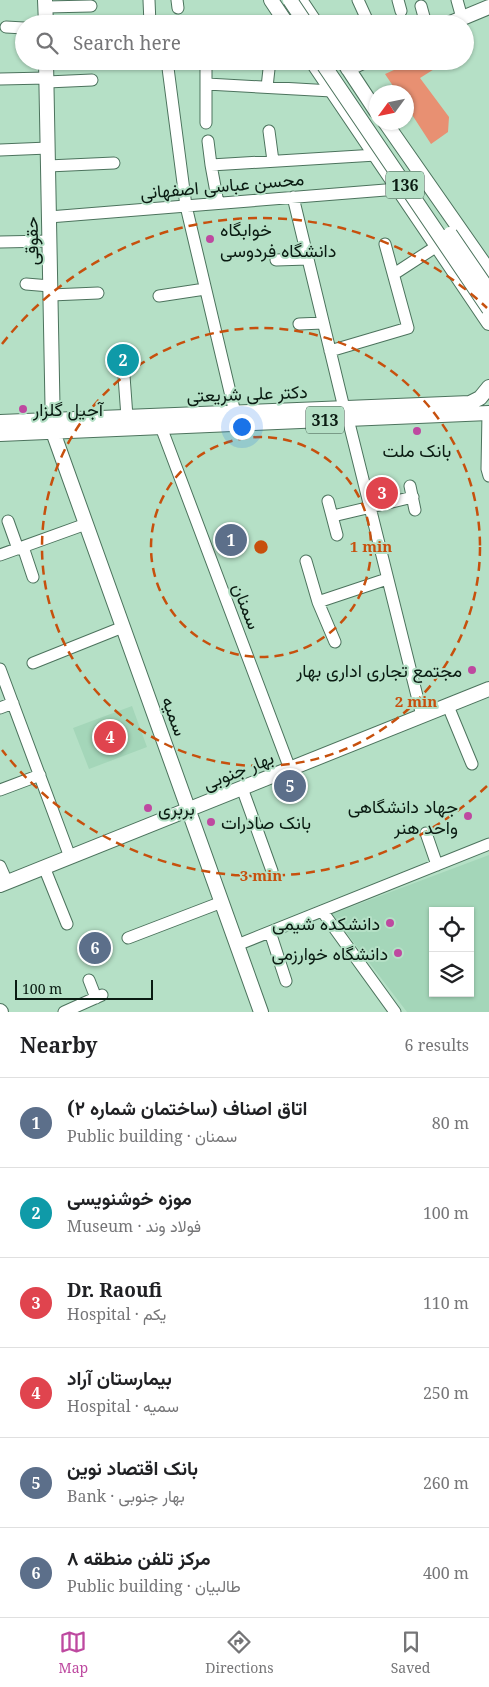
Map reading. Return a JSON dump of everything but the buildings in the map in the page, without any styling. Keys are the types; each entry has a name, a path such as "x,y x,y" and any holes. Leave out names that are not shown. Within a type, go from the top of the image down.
{"main road":[{"path":"271,0 284,15"},
{"path":"280,0 287,15"},
{"path":"290,0 290,15"},
{"path":"290,0 305,15"},
{"path":"300,0 308,15"},
{"path":"469,15 487,7"},
{"name":"حقوقی","path":"46,70 53,426"},
{"path":"318,70 489,323"},
{"name":"136","path":"328,70 489,308"},
{"name":"136","path":"338,70 489,291"},
{"path":"349,70 369,100"},
{"path":"355,125 356,118 369,111"},
{"path":"391,130 489,271"},
{"name":"دکتر علی شریعتی","path":"0,422 53,426 161,427 470,403 480,398 489,387"},
{"name":"دکتر علی شریعتی","path":"0,434 127,417 234,413 488,413"},
{"name":"سمیه","path":"53,426 86,524 261,1012"},
{"name":"بهار جنوبی","path":"3,884 489,689"}],"street":[{"path":"149,0 150,15"},
{"path":"358,0 365,15"},
{"path":"457,0 461,15"},
{"path":"45,4 91,6"},
{"path":"421,6 424,15"},
{"path":"6,27 15,28"},
{"path":"168,70 186,206 234,413"},
{"path":"206,70 206,124"},
{"path":"267,87 269,70"},
{"path":"0,79 92,80"},
{"path":"206,84 332,91"},
{"path":"269,131 273,161"},
{"path":"208,141 218,203"},
{"path":"0,150 48,148"},
{"path":"211,165 376,155"},
{"path":"48,166 114,164"},
{"name":"محسن عباسی اصفهانی","path":"49,217 398,189"},
{"path":"294,197 323,323 422,716"},
{"path":"0,242 50,241"},
{"path":"330,351 408,328 385,244"},
{"path":"394,274 437,246"},
{"path":"276,260 308,259"},
{"path":"26,284 50,291 98,293"},
{"path":"158,296 205,289"},
{"path":"299,324 323,323"},
{"path":"124,362 127,417"},
{"path":"488,413 487,469 489,476"},
{"name":"سمنان","path":"161,427 290,769"},
{"path":"333,516 370,507 411,492 415,510"},
{"path":"328,501 337,535"},
{"path":"8,521 33,577"},
{"path":"0,555 86,524"},
{"path":"306,562 318,602 334,642"},
{"path":"318,602 387,579"},
{"path":"34,663 123,627"},
{"path":"0,669 70,857"},
{"path":"0,708 13,703"},
{"path":"448,706 472,764"},
{"path":"0,790 40,775"},
{"path":"242,788 272,871"},
{"path":"426,833 437,865"},
{"path":"237,945 489,844"},
{"path":"0,866 3,884"},
{"path":"44,867 67,924"},
{"path":"128,938 222,902"},
{"path":"322,911 396,1012"},
{"path":"270,932 286,981"},
{"path":"64,1012 77,1009 99,996 89,980"}],"shaded area":[{"path":"394,70 433,70 420,78 449,117 448,132 431,144 414,118 414,85 392,85 385,74"},
{"path":"132,706 147,747 89,769 73,728"},
{"name":"دانشگاه خوارزمی","path":"489,855 489,1012 407,1012 332,914"}],"place":[{"name":"خوابگاه دانشگاه فردوسی","path":"210,239"},
{"name":"موزه خوشنویسی","path":"123,360"},
{"name":"آجیل گلزار","path":"23,409"},
{"name":"بانک ملت","path":"417,431"},
{"name":"Dr. Raoufi","path":"382,493"},
{"name":"اتاق اصناف (ساختمان شماره ۲)","path":"231,540"},
{"name":"مجتمع تجاری اداری بهار","path":"472,670"},
{"name":"بیمارستان آراد","path":"110,737"},
{"name":"بانک اقتصاد نوین","path":"290,786"},
{"name":"بربری","path":"148,808"},
{"name":"جهاد دانشگاهی واحد هنر","path":"468,816"},
{"name":"بانک صادرات","path":"211,822"},
{"name":"دانشکده شیمی","path":"390,923"},
{"name":"مرکز تلفن منطقه ۸","path":"95,948"},
{"name":"دانشگاه خوارزمی","path":"398,953"}]}
